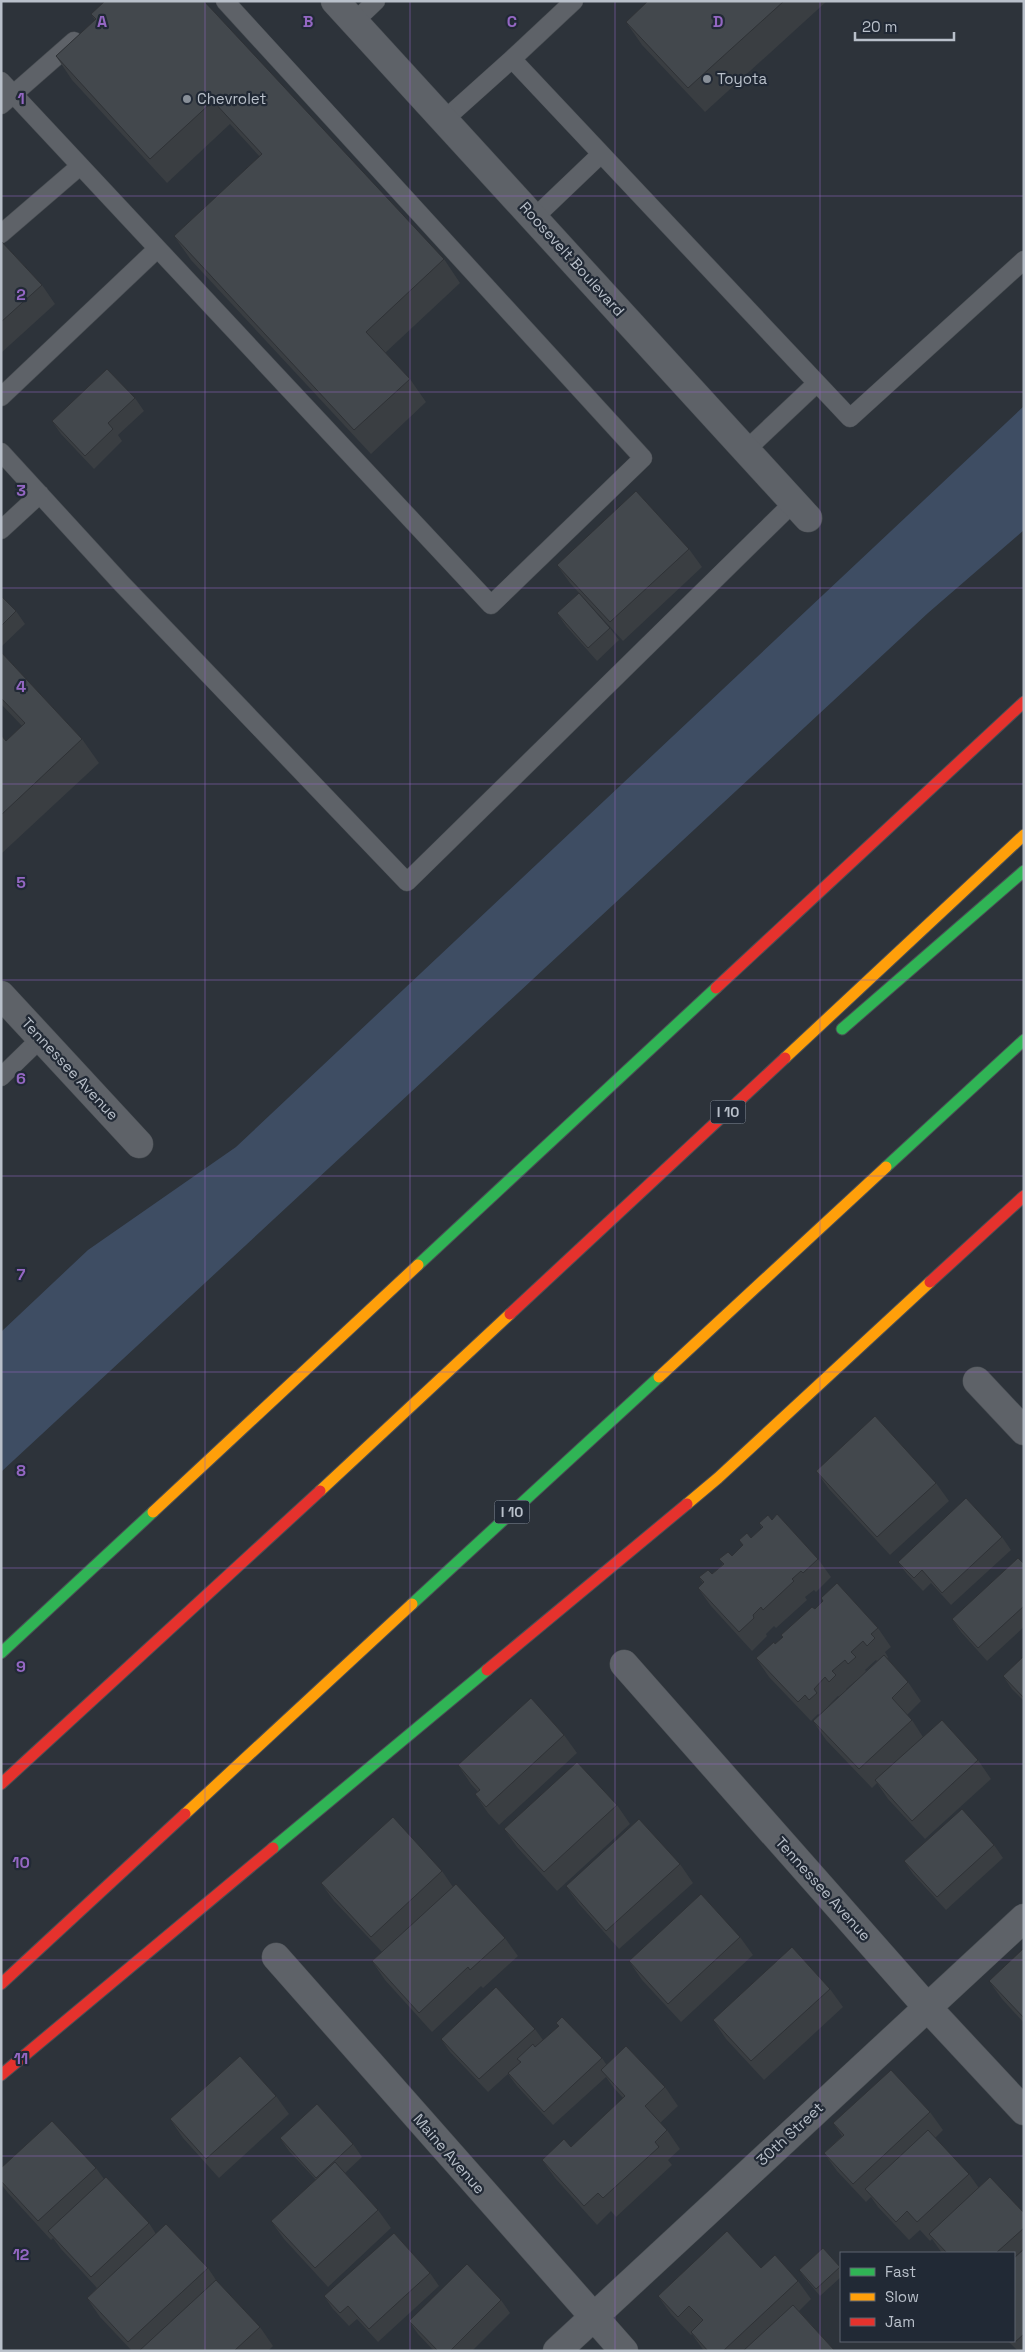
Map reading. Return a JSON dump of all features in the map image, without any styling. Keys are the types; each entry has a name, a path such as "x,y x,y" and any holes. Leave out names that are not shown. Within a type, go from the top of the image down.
{"highway":[{"path":"1,1652 1024,702"},
{"name":"I 10","path":"1,1784 431,1388 1024,835"},
{"path":"836,1034 1024,871"},
{"name":"I 10","path":"1,1984 1024,1040"},
{"path":"431,1388 701,1152"},
{"path":"1,2075 718,1478 1024,1196"}],"street":[{"name":"Roosevelt Boulevard","path":"335,1 801,510"},
{"name":"Tennessee Avenue","path":"1,995 139,1144"},
{"path":"977,1381 1024,1431"},
{"name":"Tennessee Avenue","path":"624,1664 927,2007 1024,2111"},
{"name":"30th Street","path":"556,2351 1024,1918"},
{"name":"Maine Avenue","path":"276,1957 624,2351"}],"lane":[{"path":"84,32 5,94 80,166 491,605 643,458 225,1"},
{"path":"354,22 376,1"},
{"path":"444,120 574,1"},
{"path":"512,59 850,418 1024,260"},
{"path":"534,218 601,154"},
{"path":"1,234 80,166"},
{"path":"1,397 157,249"},
{"path":"746,450 817,384"},
{"path":"1,452 122,584 407,882 801,510"},
{"path":"1,530 40,494"},
{"path":"1,1077 41,1038"}],"water":[{"path":"1024,406 1024,530 928,613 1,1472 1,1332 88,1250 236,1147"}],"building":[{"path":"105,1 204,1 444,259 366,332 410,379 354,430 174,236 262,154 213,101 150,159 56,56 96,19 91,14"},
{"path":"648,1 784,1 688,88 626,22"},
{"path":"1,241 42,285 1,322"},
{"path":"107,369 135,398 108,423 113,429 85,456 52,421"},
{"path":"636,491 689,549 610,622 557,565"},
{"path":"579,593 610,628 588,648 557,613"},
{"path":"1,596 16,611 1,626"},
{"path":"1,652 82,739 1,815 1,735 6,741 25,723 1,698"},
{"path":"875,1416 936,1483 877,1537 816,1471"},
{"path":"966,1498 1002,1537 942,1593 922,1570 914,1578 898,1562"},
{"path":"777,1514 818,1559 803,1573 801,1571 792,1579 794,1581 763,1610 761,1607 753,1615 754,1618 739,1632 698,1588 704,1582 699,1577 708,1570 712,1574 724,1564 719,1559 728,1552 732,1556 743,1545 739,1540 747,1533 751,1538 763,1527 759,1523 768,1515 772,1520"},
{"path":"1018,1558 1024,1564 1024,1606 978,1648 952,1619"},
{"path":"837,1583 878,1628 871,1634 875,1638 867,1646 863,1641 851,1652 856,1657 848,1664 845,1660 832,1671 836,1675 829,1682 825,1677 814,1689 817,1693 809,1700 805,1695 798,1702 756,1658 774,1642 775,1644 783,1637 781,1635 812,1607 815,1609 823,1601 821,1598"},
{"path":"884,1655 908,1682 892,1698 912,1720 859,1769 813,1721"},
{"path":"1024,1656 1024,1698 1003,1676"},
{"path":"531,1698 564,1735 486,1807 475,1794 480,1790 458,1765"},
{"path":"942,1720 978,1760 912,1821 875,1780"},
{"path":"577,1762 617,1805 544,1872 504,1829"},
{"path":"962,1809 994,1845 937,1897 904,1861"},
{"path":"393,1817 442,1871 371,1937 321,1883"},
{"path":"639,1819 680,1864 606,1931 566,1886"},
{"path":"456,1884 505,1938 470,1970 468,1967 419,2013 372,1961"},
{"path":"701,1894 740,1937 668,2004 629,1961"},
{"path":"792,1947 830,1989 751,2061 713,2020"},
{"path":"1024,1948 1024,2018 989,1981"},
{"path":"496,1987 535,2029 479,2079 441,2039"},
{"path":"562,2017 602,2058 544,2112 508,2073 521,2062 517,2059 533,2044 535,2047 559,2026 556,2023"},
{"path":"626,2046 665,2087 645,2106 667,2130 655,2142 659,2147 603,2198 598,2193 584,2206 542,2160 564,2139 571,2147 625,2096 601,2070"},
{"path":"240,2056 276,2096 206,2159 170,2119"},
{"path":"891,2070 930,2112 853,2184 824,2153 844,2135 833,2123"},
{"path":"317,2104 353,2144 316,2178 280,2138"},
{"path":"52,2121 96,2168 38,2221 1,2181 1,2168"},
{"path":"928,2130 969,2174 917,2222 907,2211 896,2222 865,2189"},
{"path":"335,2162 378,2210 315,2268 271,2221"},
{"path":"106,2177 149,2223 91,2277 48,2231"},
{"path":"990,2177 1024,2213 1024,2228 997,2252 946,2252 929,2234"},
{"path":"166,2224 208,2268 128,2342 87,2298"},
{"path":"727,2231 761,2268 775,2255 798,2281 723,2351 708,2351 691,2332 703,2320 689,2306 678,2317 658,2296"},
{"path":"394,2233 430,2273 369,2329 348,2306 340,2313 324,2296"},
{"path":"823,2248 840,2267 816,2289 799,2270"},
{"path":"1024,2249 1024,2334 1014,2343 1015,2342 1015,2257"},
{"path":"467,2264 501,2300 450,2351 438,2351 409,2321"},
{"path":"216,2280 260,2327 234,2351 139,2351"},
{"path":"793,2305 835,2351 743,2351"}],"traffic: fast":[{"path":"842,1029 1024,871"},
{"path":"418,1265 716,988"},
{"path":"886,1167 1024,1040"},
{"path":"412,1604 659,1377"},
{"path":"1,1653 153,1512"},
{"path":"273,1848 487,1670"}],"traffic: slow":[{"path":"785,1058 1024,835"},
{"path":"659,1377 886,1167"},
{"path":"153,1512 418,1265"},
{"path":"687,1504 718,1478 930,1282"},
{"path":"320,1491 510,1314"},
{"path":"185,1814 412,1604"}],"traffic: jam":[{"path":"716,988 1024,702"},
{"path":"510,1314 785,1058"},
{"path":"930,1282 1024,1196"},
{"path":"1,1784 320,1491"},
{"path":"487,1670 687,1504"},
{"path":"1,1984 185,1814"},
{"path":"1,2075 273,1848"}],"place":[{"name":"Toyota","path":"707,79"},
{"name":"Chevrolet","path":"187,99"}]}
